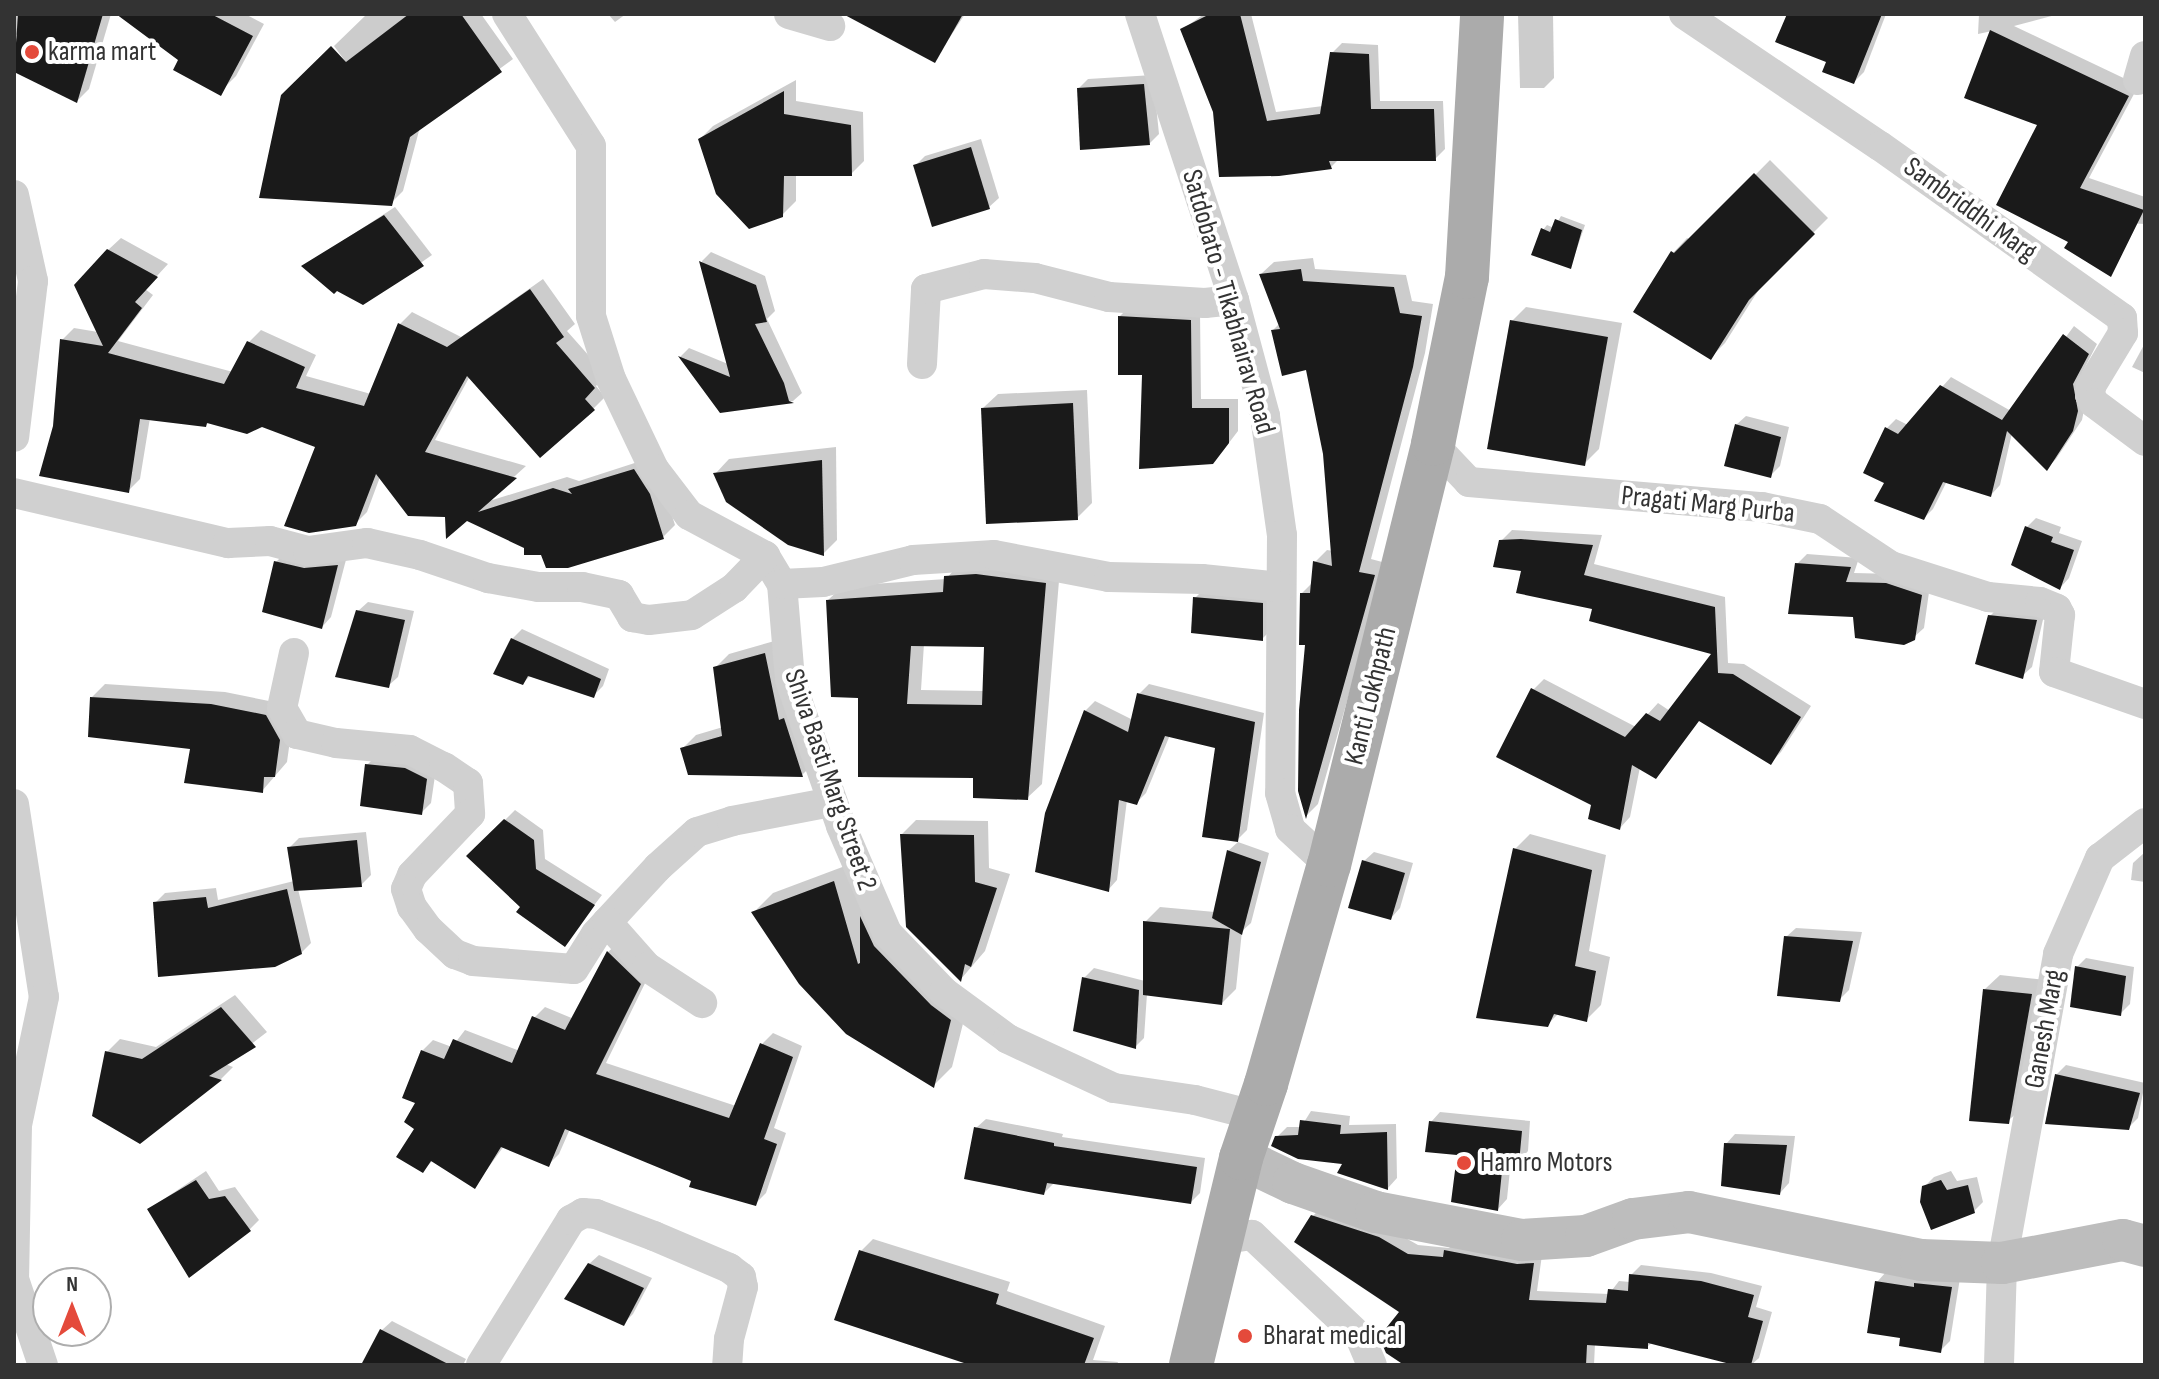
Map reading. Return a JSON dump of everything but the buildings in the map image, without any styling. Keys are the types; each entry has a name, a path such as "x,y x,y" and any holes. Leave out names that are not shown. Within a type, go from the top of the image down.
{"main road":[{"name":"Kanti Lokhpath","path":"1191,1365 1241,1158 1266,1084 1329,865 1433,444 1467,277 1482,14"},
{"path":"1241,1158 1293,1183 1376,1212 1522,1240 1586,1236 1633,1219 1689,1212 1921,1260 2002,1263 2123,1240 2145,1246"}],"street":[{"path":"14,493 228,543 270,541 308,551 367,543 420,555 488,578 538,587 582,587 619,595 632,617 649,620 692,615 734,588 765,556 689,515 654,469 611,379 591,316 591,146 507,14"},
{"path":"789,14 830,26"},
{"name":"Satdobato - Tikabhairav Road","path":"1140,14 1234,300 1265,416 1282,535 1280,793 1290,829 1329,865"},
{"name":"Sambriddhi Marg","path":"1684,14 1880,146 2122,318 2123,333 2091,386 2090,395 2094,403 2145,441"},
{"path":"14,195 33,281 14,437"},
{"path":"922,364 926,289 984,274 1035,278 1109,297 1205,303 1234,300"},
{"name":"Pragati Marg Purba","path":"1433,444 1469,482 1762,507 1820,519 1891,566 1988,597 2040,602 2057,609 2060,615 2054,672 2145,704"},
{"path":"782,584 823,582 913,560 994,555 1109,577 1202,579 1281,587"},
{"name":"Shiva Basti Marg Street 2","path":"765,556 782,584 790,680 832,802 887,933 944,992 995,1029 1114,1088 1195,1100 1253,1115"},
{"path":"294,653 282,708 297,734 336,743 410,750 468,783 470,814 412,875 406,889 412,907 428,929 455,954 473,961 574,969 607,922 697,832 732,821 832,802"},
{"path":"14,804 44,997 17,1125 14,1279 43,1365"},
{"name":"Ganesh Marg","path":"1999,1365 2002,1263 2058,954 2100,858 2145,823"},
{"path":"607,922 647,967 702,1003"},
{"path":"481,1365 571,1220 583,1213 596,1214 654,1236 729,1268 741,1277 743,1287 729,1339 727,1365"},
{"path":"1219,1240 1252,1235 1360,1337 1372,1365"}],"place":[{"name":"karma mart","path":"32,52"},
{"name":"Hamro Motors","path":"1464,1163"},
{"name":"Bharat medical","path":"1245,1336"}]}
